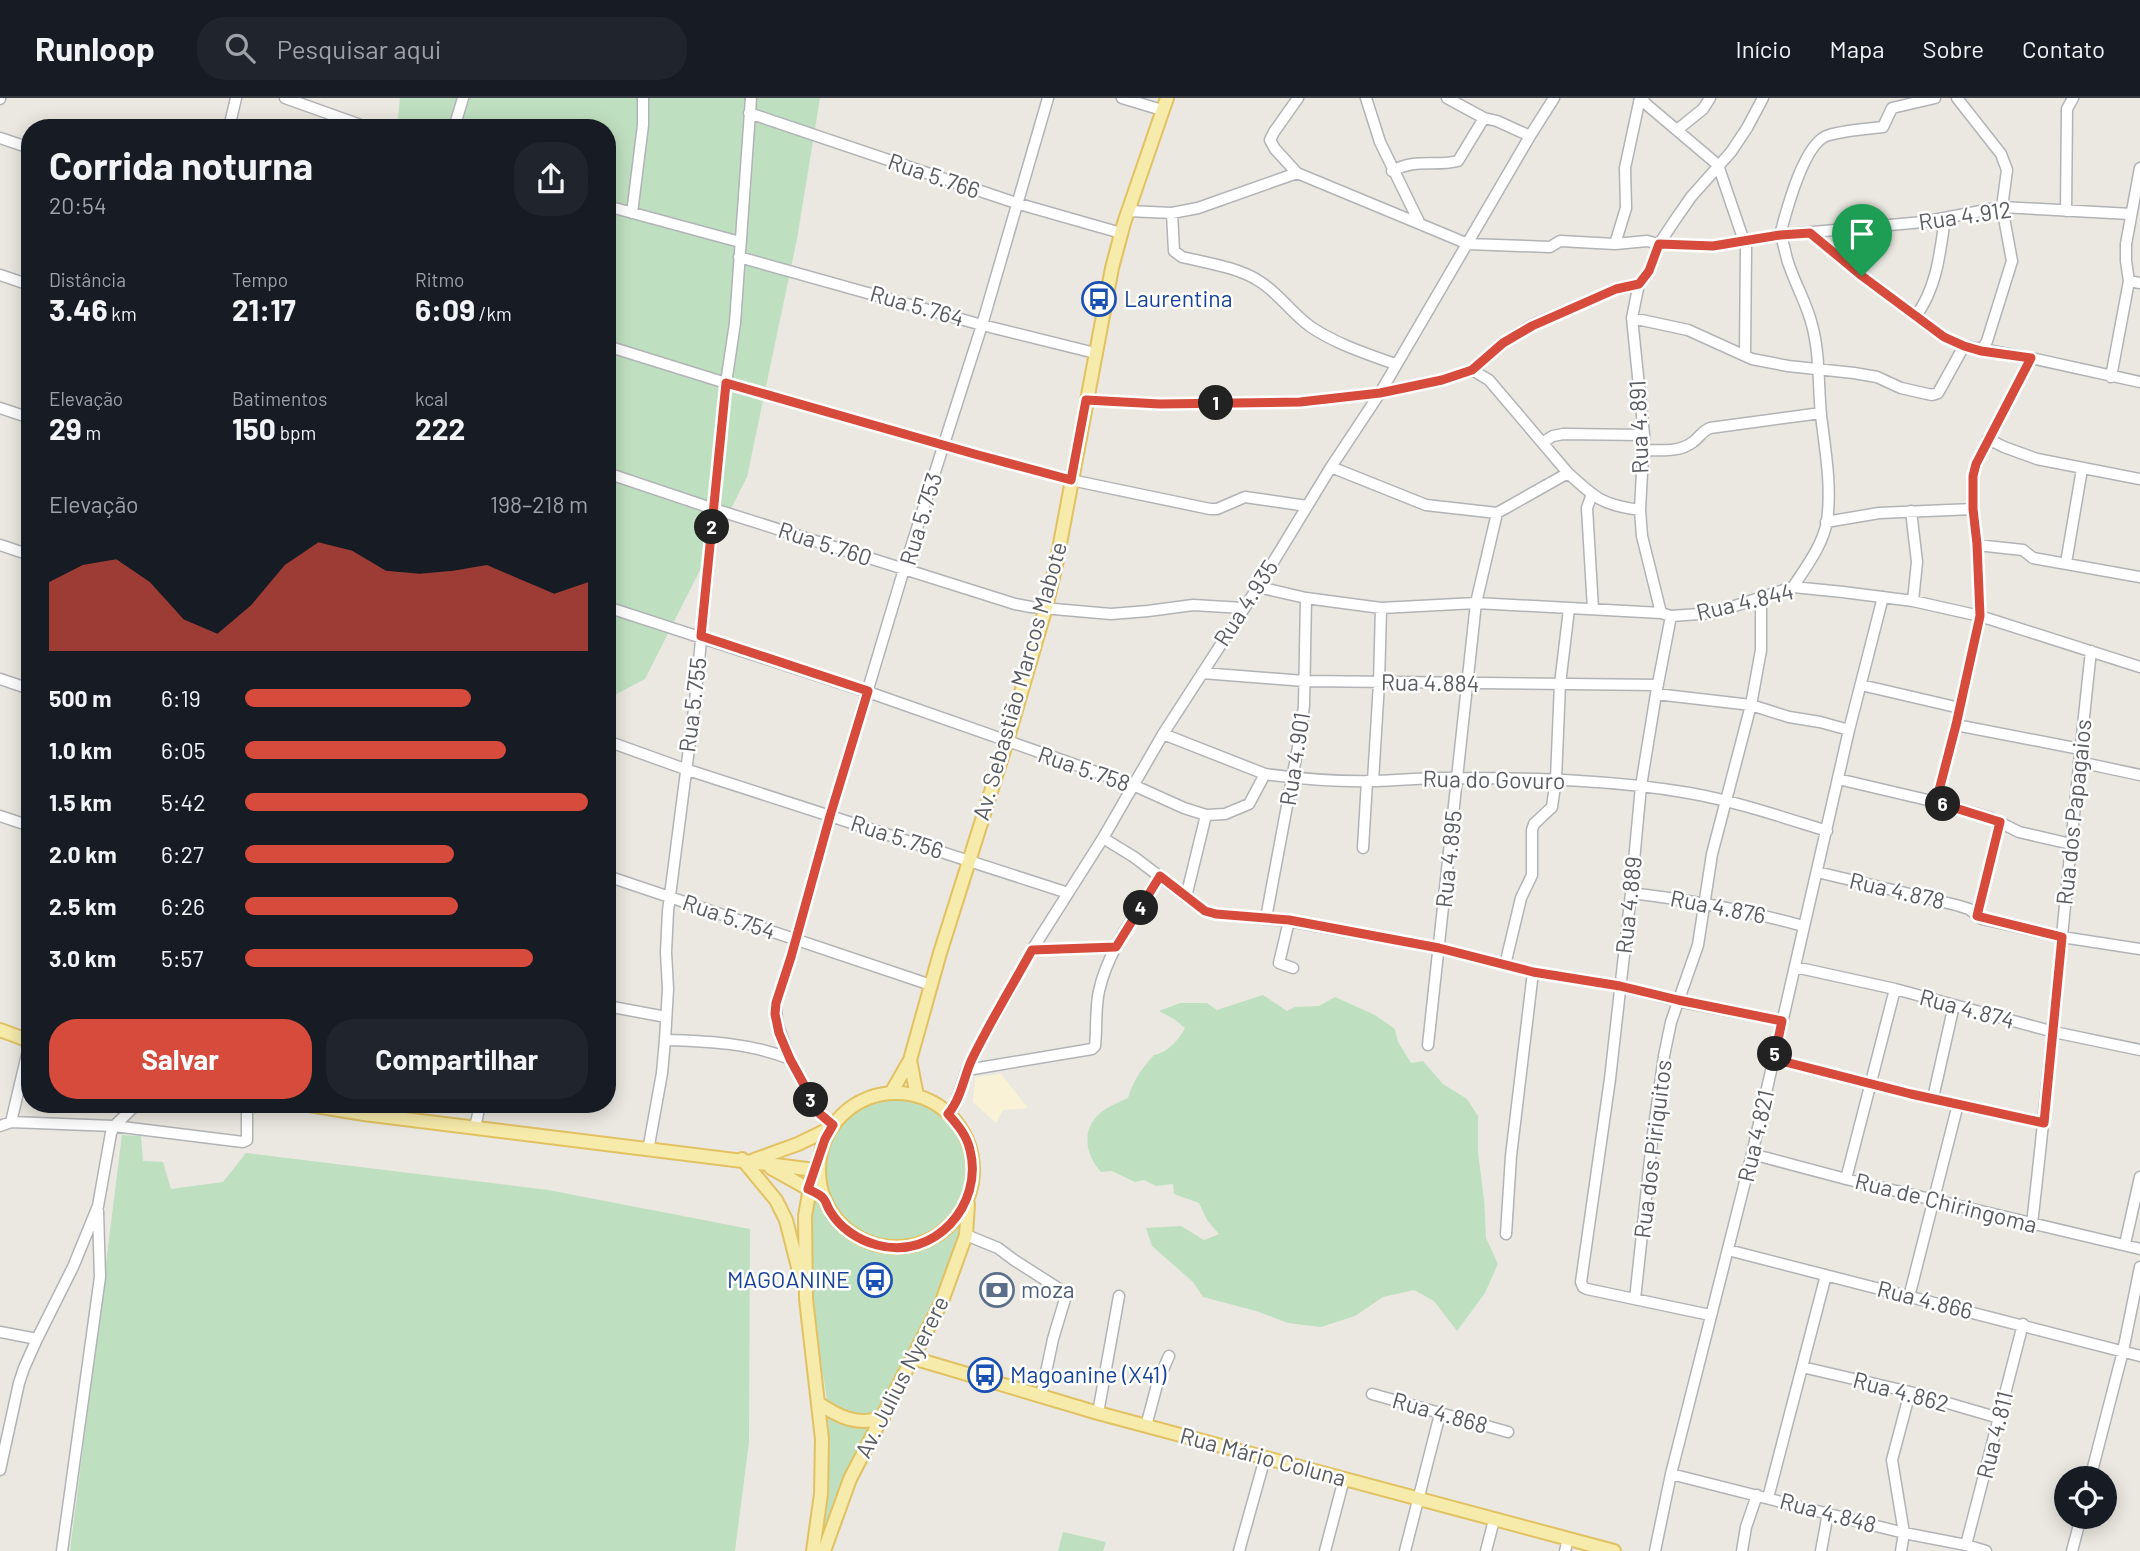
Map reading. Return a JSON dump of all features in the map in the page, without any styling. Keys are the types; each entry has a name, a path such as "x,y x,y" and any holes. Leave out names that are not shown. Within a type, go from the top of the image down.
{"main road":[{"name":"Av. Sebastião Marcos Mabote","path":"891,1093 910,1060 1046,607 1106,296 1121,233 1165,104"},
{"path":"0,1029 21,1037"},
{"name":"Av. Sebastião Marcos Mabote","path":"910,1060 917,1096"},
{"path":"891,1093 917,1096 932,1102 948,1114 961,1129 970,1147 973,1168 970,1194 960,1213 935,1237 917,1245 898,1248 878,1246 860,1239 844,1228 831,1213 823,1197 817,1166 832,1126 845,1112 874,1096 891,1093"},
{"path":"358,1113 817,1166"},
{"path":"404,1113 747,1159 823,1197"},
{"path":"747,1159 798,1144 832,1126"},
{"path":"747,1159 782,1212 794,1246 807,1305"},
{"name":"Av. Julius Nyerere","path":"814,1551 821,1494 822,1438 807,1305 805,1235 808,1189 817,1166"},
{"name":"Av. Julius Nyerere","path":"824,1551 850,1479 917,1360 942,1301 966,1235 970,1194"},
{"name":"Rua Mário Coluna","path":"917,1360 1098,1413 1494,1520 1567,1545 1614,1551"},
{"path":"818,1403 844,1419 871,1421 883,1418"}],"street":[{"path":"231,119 236,98"},
{"path":"285,98 344,119"},
{"path":"457,119 463,98"},
{"path":"632,213 643,125 643,98"},
{"name":"Rua 5.755","path":"649,1144 662,1073 668,989 667,930 670,897 695,702 726,383 735,323 751,98"},
{"name":"Rua 5.753","path":"832,1126 820,1114 790,1059 779,1033 776,1003 904,569 982,325 1048,98"},
{"path":"1122,98 1165,104"},
{"path":"1298,98 1270,140 1297,173 1468,244"},
{"path":"1366,98 1392,171 1420,224"},
{"path":"1447,98 1484,118 1530,136"},
{"name":"Rua 4.935","path":"948,1114 954,1107 967,1070 1032,950 1103,838 1163,734 1380,393 1554,98"},
{"path":"1641,98 1718,165 1746,247 1745,356"},
{"path":"1615,244 1626,208 1625,168 1641,98"},
{"path":"1677,130 1703,109 1710,98"},
{"name":"Rua 4.891","path":"1666,615 1642,536 1640,510 1644,435 1632,318 1639,284 1649,271 1659,244 1691,197 1731,152 1763,98"},
{"path":"1793,587 1821,540 1826,522 1829,488 1815,336 1807,304 1788,264 1780,235 1790,197 1804,162 1820,138 1829,134 1883,127 1892,108 1904,101 1935,98"},
{"path":"1957,98 2001,153 2007,170 2002,207 2012,261 1987,341 1981,351"},
{"path":"2066,211 2067,109 2073,98"},
{"name":"Rua 5.766","path":"749,113 1016,204 1121,233"},
{"path":"1392,171 1416,162 1458,161 1484,118"},
{"path":"0,138 21,145"},
{"path":"1128,211 1172,213 1198,208 1297,173"},
{"path":"2112,377 2129,281 2126,261 2130,214 2140,173"},
{"name":"Rua 4.912","path":"1468,244 1550,247 1560,241 1713,246 1780,235 1923,222 2002,207 2130,214"},
{"path":"616,209 740,242"},
{"path":"1172,213 1172,248 1182,257 1246,274 1267,286 1311,327 1361,352 1395,364"},
{"path":"1916,316 1924,304 1939,261 1945,218"},
{"path":"1810,233 1944,337 1981,351 2031,358 2140,382"},
{"name":"Rua 5.764","path":"739,257 982,325 1095,353"},
{"path":"0,275 21,282"},
{"path":"2129,281 2140,283"},
{"path":"1086,400 1160,404 1300,402 1380,393 1442,380 1472,370 1503,343 1532,326 1616,289 1639,284"},
{"path":"1632,318 1688,330 1745,356 1788,366 1877,377 1901,388 1932,395 1938,393 1964,346"},
{"path":"616,349 726,383 1071,480 1210,509 1217,509 1245,496 1307,506"},
{"path":"1936,802 1980,616 1973,476 1988,439 2031,358"},
{"path":"1472,370 1489,380 1568,473 1592,494 1612,506 1640,510"},
{"path":"0,408 21,415"},
{"path":"1643,450 1677,449 1693,442 1704,430 1710,428 1821,413"},
{"path":"1543,442 1563,434 1644,435"},
{"path":"1988,439 2024,455 2140,480"},
{"path":"1331,467 1426,505 1497,513 1568,473"},
{"path":"2066,563 2082,469"},
{"name":"Rua 5.760","path":"616,476 1015,604 1111,614 1193,605 1243,608"},
{"path":"1592,494 1587,508 1593,609"},
{"path":"1826,522 1879,513 1973,509"},
{"path":"1911,511 1917,562 1913,601"},
{"name":"Rua 4.895","path":"1427,1045 1476,603 1497,513"},
{"path":"1977,544 2023,550 2033,558 2140,577"},
{"path":"0,545 21,552"},
{"name":"Rua 4.844","path":"1258,587 1306,598 1381,608 1476,603 1666,615 1713,613 1793,587 1913,601 1980,616 2140,667"},
{"name":"Rua dos Piriquitos","path":"1635,1300 1664,1056 1678,1000 1698,945 1712,854 1751,705 1761,650 1760,597"},
{"name":"Rua 4.821","path":"1655,1551 1671,1474 1752,1154 1849,730 1883,597"},
{"name":"Rua 4.901","path":"1266,918 1301,731 1306,598"},
{"path":"1363,848 1379,683 1381,608"},
{"path":"1505,965 1521,898 1532,875 1532,830 1534,824 1552,807 1556,779 1560,684 1569,609"},
{"name":"Rua 5.758","path":"616,610 868,691 1133,785 1206,815"},
{"name":"Rua 4.889","path":"1635,1300 1587,1290 1582,1285 1582,1278 1610,1079 1641,786 1666,615"},
{"name":"Rua dos Papagaios","path":"2032,1224 2054,1032 2078,762 2091,651"},
{"name":"Rua 4.884","path":"1202,673 1304,681 1560,684 1657,690 1751,705 1789,717 1849,730"},
{"path":"0,679 21,686"},
{"path":"1861,685 1960,708"},
{"path":"1956,725 2080,749"},
{"name":"Rua do Govuro","path":"1163,734 1265,774 1370,781 1556,779 1641,786 1692,793 1827,831"},
{"name":"Rua 5.756","path":"616,744 1068,893"},
{"path":"2078,762 2140,775"},
{"path":"1186,897 1206,815 1225,814 1249,803 1265,774"},
{"path":"1838,779 1936,802 2000,822 2020,832 2071,844"},
{"path":"0,816 21,822"},
{"path":"1977,916 2000,822"},
{"path":"1103,838 1160,876 1205,911 1216,914 1289,920 1439,948 1533,972 1620,986 1782,1021"},
{"name":"Rua 4.878","path":"1817,872 1956,905 1969,909 1977,916 2062,937 2140,949"},
{"path":"967,1070 1092,1049 1096,1041 1098,994 1104,972 1116,947 1160,876"},
{"name":"Rua 5.754","path":"616,879 931,985"},
{"name":"Rua 4.876","path":"1631,892 1751,911 1803,926"},
{"path":"1289,920 1279,963 1293,968"},
{"path":"1032,950 1116,947"},
{"name":"Rua 4.874","path":"1795,967 1895,989 2054,1032 2140,1050"},
{"path":"1506,1234 1511,1156 1533,972"},
{"path":"1846,1179 1895,989"},
{"path":"1933,1098 1954,1005"},
{"path":"616,1008 666,1017"},
{"path":"665,1040 734,1046 790,1059"},
{"path":"1774,1059 1871,1085 2044,1123"},
{"path":"11,1122 21,1079"},
{"path":"1909,1297 1958,1104"},
{"path":"62,1551 100,1277 98,1206 111,1133 114,1126 128,1113"},
{"path":"0,1126 11,1122 114,1126 243,1143 247,1140 247,1113"},
{"path":"476,1122 478,1113"},
{"name":"Rua de Chiringoma","path":"1752,1154 2140,1249"},
{"path":"2124,1244 2140,1177"},
{"path":"0,1470 19,1383 98,1206"},
{"path":"966,1235 998,1248 1064,1292 1065,1299 1041,1396"},
{"name":"Rua 4.866","path":"1728,1250 2140,1356"},
{"path":"2093,1466 2123,1351 2140,1267"},
{"path":"1768,1498 1826,1275"},
{"path":"1098,1413 1119,1296"},
{"path":"1635,1300 1710,1315"},
{"name":"Rua 4.811","path":"1966,1545 2023,1324"},
{"path":"0,1332 37,1339"},
{"path":"1146,1426 1158,1381 1169,1356"},
{"name":"Rua 4.862","path":"1802,1367 1910,1392 1999,1418"},
{"path":"1901,1551 1904,1533 1892,1460 1910,1392"},
{"name":"Rua 4.868","path":"1372,1394 1508,1432"},
{"path":"1405,1551 1440,1414"},
{"path":"1239,1551 1265,1458"},
{"name":"Rua 4.848","path":"1671,1474 1982,1550"},
{"path":"1325,1551 1344,1479"},
{"path":"1742,1551 1746,1527 1757,1495"},
{"path":"1821,1551 1828,1513"},
{"path":"1486,1551 1494,1520"},
{"path":"2072,1551 2078,1529"}],"shaded area":[{"path":"1001,1074 1028,1108 1003,1110 996,1123 973,1102 975,1077"}],"green space":[{"path":"400,98 820,98 797,239 747,477 645,679 616,694 616,119 398,119"},
{"path":"1263,995 1287,1011 1295,1007 1319,1006 1335,997 1375,1015 1395,1029 1398,1042 1411,1063 1423,1061 1443,1084 1467,1099 1478,1116 1478,1152 1486,1238 1498,1264 1485,1293 1457,1331 1434,1301 1414,1290 1383,1297 1355,1316 1321,1327 1288,1323 1256,1311 1203,1297 1193,1282 1152,1246 1146,1228 1181,1226 1204,1240 1219,1234 1207,1220 1199,1203 1174,1194 1173,1184 1156,1186 1144,1180 1135,1182 1112,1171 1101,1172 1093,1161 1087,1140 1094,1120 1114,1104 1128,1098 1135,1080 1154,1055 1172,1045 1185,1028 1159,1011 1180,1003 1207,1003 1217,1010"},
{"path":"891,1093 922,1099 935,1105 958,1125 971,1152 971,1200 960,1254 822,1551 816,1551 826,1499 829,1430 812,1285 811,1220 816,1176 823,1143 838,1119 859,1104"},
{"path":"122,1135 141,1136 143,1161 163,1162 171,1189 223,1182 246,1153 548,1190 750,1229 749,1442 735,1551 70,1551"},
{"path":"1063,1532 1106,1542 1103,1551 1058,1551"}],"place":[{"name":"Laurentina","path":"1099,299"},
{"name":"MAGOANINE","path":"875,1280"},
{"name":"moza","path":"997,1290"},
{"name":"Magoanine (X41)","path":"985,1375"}],"route":[{"path":"1810,233 1862,276 1944,337 1981,351 2031,358 1976,464 1973,476 1980,616 1936,802 2000,822 1977,916 2062,937 2044,1123 1871,1085 1774,1059 1782,1021 1620,986 1533,972 1439,948 1289,920 1216,914 1205,911 1160,876 1116,947 1032,950 979,1045 954,1107 948,1114 961,1129 970,1147 973,1168 968,1200 950,1225 935,1237 917,1245 898,1248 878,1246 860,1239 844,1228 831,1213 823,1197 808,1189 825,1139 833,1125 820,1114 790,1059 779,1033 776,1003 868,691 701,636 726,383 1071,480 1086,400 1160,404 1300,402 1380,393 1442,380 1472,370 1503,343 1532,326 1616,289 1639,284 1649,271 1659,244 1713,246 1810,233"}]}
